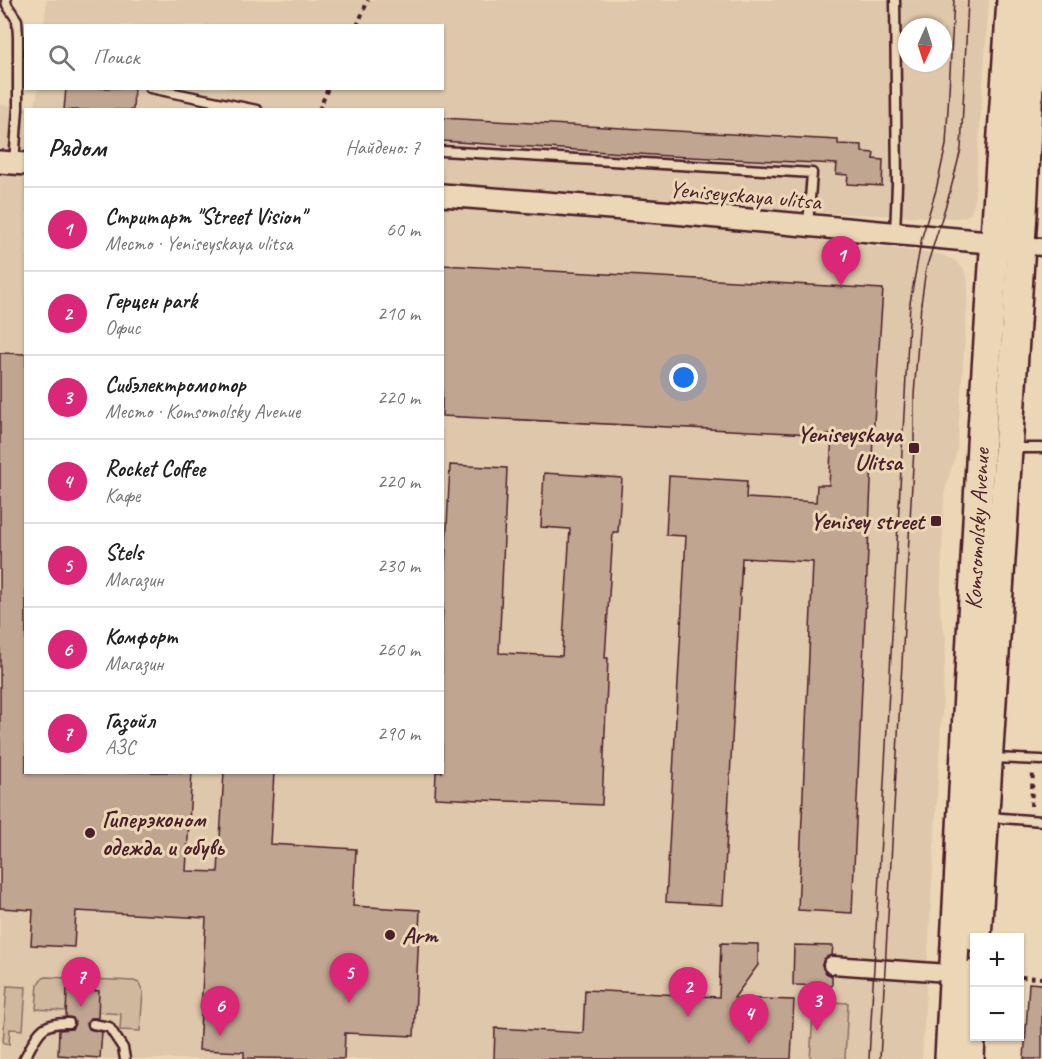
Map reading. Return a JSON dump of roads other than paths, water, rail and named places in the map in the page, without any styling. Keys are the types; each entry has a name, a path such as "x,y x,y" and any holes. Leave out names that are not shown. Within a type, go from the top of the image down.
{"main road":[{"name":"Komsomolsky Avenue","path":"970,1059 968,974 981,444 1019,244 1011,0"},
{"name":"Komsomolsky Avenue","path":"977,933 990,758 1033,0"},
{"name":"Komsomolsky Avenue","path":"950,1059 968,974"}],"street":[{"name":"Yeniseyskaya ulitsa","path":"444,195 1019,244"},
{"path":"832,965 968,974"}],"lane":[{"path":"6,0 17,20 18,37 18,108 13,163"},
{"path":"895,0 897,184 895,234"},
{"path":"160,90 247,108"},
{"path":"444,151 812,173 808,226"},
{"path":"1007,447 1042,448"},
{"path":"990,758 1042,760"},
{"path":"986,816 1042,821"},
{"path":"24,1059 45,1026 53,1023 69,1023"},
{"path":"93,1024 109,1027 123,1048 125,1059"}],"tram line":[{"path":"869,1059 910,303 922,237 946,145 954,0"},
{"path":"880,1059 914,448 914,395 921,304 926,269 961,149 968,0"}],"place":[{"name":"Стритарт \"Street Vision\"","path":"841,286"},
{"name":"Yeniseyskaya Ulitsa","path":"914,448"},
{"name":"Yenisey street","path":"936,521"},
{"name":"Гиперэконом одежда и обувь","path":"90,833"},
{"name":"Arm","path":"390,935"},
{"name":"Stels","path":"349,1003"},
{"name":"Газойл","path":"81,1007"},
{"name":"Герцен park","path":"688,1017"},
{"name":"Сибэлектромотор","path":"817,1031"},
{"name":"Комфорт","path":"220,1036"},
{"name":"Rocket Coffee","path":"749,1044"}]}
